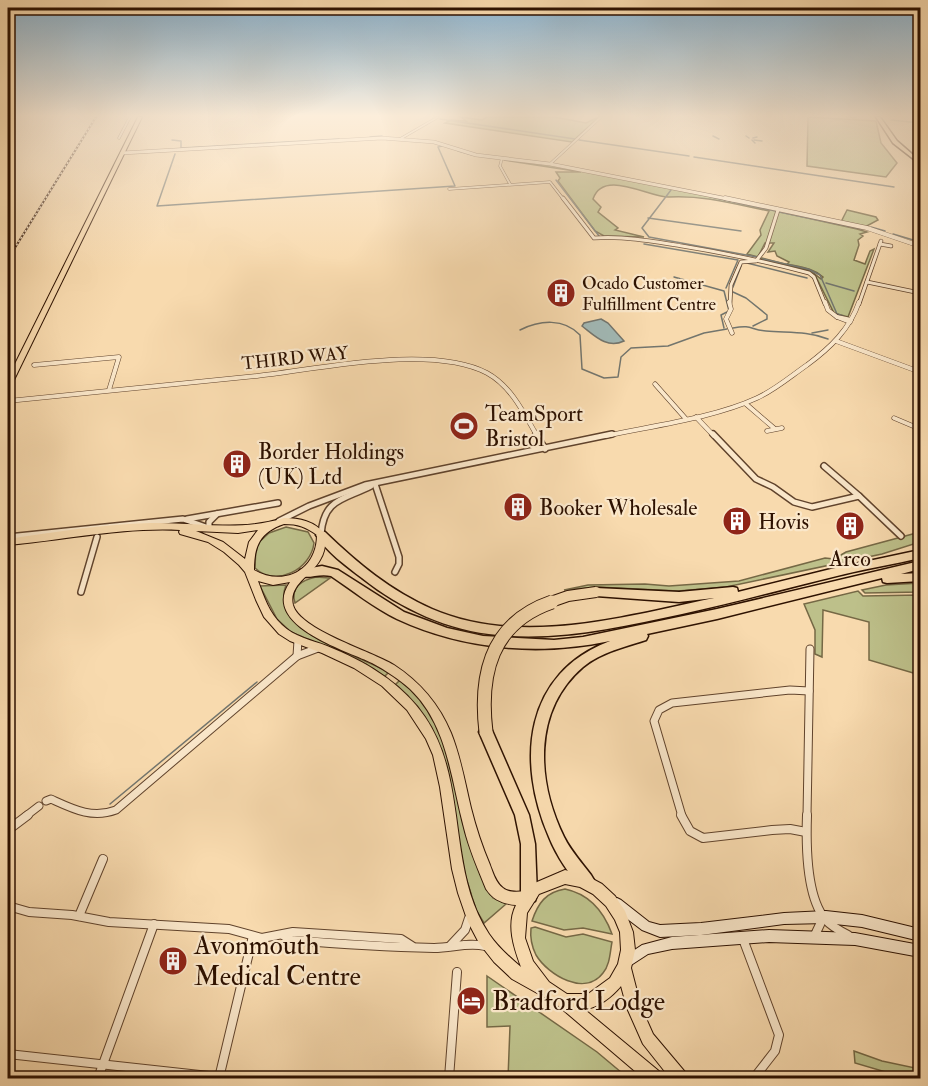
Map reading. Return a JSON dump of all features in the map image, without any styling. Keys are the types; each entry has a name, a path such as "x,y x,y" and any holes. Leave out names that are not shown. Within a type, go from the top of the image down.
{"highway":[{"path":"8,384 115,168"},
{"path":"8,542 149,526 242,531 292,520 305,523 365,576 397,597 452,621 493,629 556,629 626,620 791,585 838,572"},
{"path":"274,523 260,533 252,544 250,571 270,618 282,632 340,655 383,681 411,706 439,754 460,874 471,911 489,948 512,972 560,998 654,1078"},
{"path":"8,547 157,531 197,534 225,546 259,578 274,580 322,570 334,573 400,615 446,633 483,642 532,645 583,642 819,591 898,577 921,577"},
{"path":"321,535 318,555 291,585 287,594 297,619 318,636 358,651 391,669 416,688 430,705 448,737 471,831 491,884 500,895 528,897 545,882 565,876 586,880 611,899 626,928 625,965 634,1008 648,1039 679,1078"},
{"path":"541,986 527,969 519,945 519,920 528,897 528,844 522,815 486,732 481,700 484,674 499,640 519,618 544,603 573,595 596,592 697,597 920,557"},
{"path":"819,591 920,557"},
{"path":"586,880 560,844 541,793 536,753 545,707 560,683 581,662 631,639 717,614"},
{"path":"560,998 586,1001 598,997 614,985 625,965"}],"main road":[{"path":"611,899 646,926 660,931 764,920 823,917 871,923 921,935"},
{"path":"625,965 646,950 672,943 743,938 855,939 921,951"}],"street":[{"path":"501,168 510,184"},
{"path":"568,168 867,228 921,246"},
{"path":"449,189 553,183 594,238 638,238 757,260 812,275 828,310 837,317 851,321"},
{"path":"732,333 726,319 731,309 728,300 730,288 741,262 757,260 770,243 769,235 778,210"},
{"path":"274,523 340,494 375,484 696,417 746,404 770,391 836,341 851,321 881,243 891,246"},
{"path":"867,282 921,293"},
{"path":"836,341 921,372"},
{"path":"34,365 119,357 109,390"},
{"name":"THIRD WAY","path":"8,401 401,362 452,362 479,369 503,384 513,396 545,449"},
{"path":"661,383 653,385 686,419"},
{"path":"746,404 775,429"},
{"path":"696,417 756,479 773,487 794,502 812,507 859,496"},
{"path":"894,418 921,429"},
{"path":"767,431 782,428"},
{"path":"824,466 901,536"},
{"path":"321,535 322,517 328,507 375,484"},
{"path":"375,484 399,557 399,564 394,572"},
{"path":"8,537 183,519 278,502"},
{"path":"183,519 209,528 209,522 217,514"},
{"path":"81,592 97,537"},
{"path":"297,656 298,640"},
{"path":"8,830 51,799 88,815 98,816 116,810 297,656 309,650 321,648"},
{"path":"810,648 806,832 808,866 823,917 820,929 814,937"},
{"path":"806,832 790,829 703,838 690,831 681,815 654,721 659,710 672,703 790,690 809,691"},
{"path":"79,916 104,859"},
{"path":"8,906 29,912 79,916 109,922 229,929 263,938 283,935 291,940 399,948 472,944 489,948"},
{"path":"448,947 465,930 471,911"},
{"path":"823,917 834,927 855,939"},
{"path":"98,1078 154,924"},
{"path":"219,1078 253,936"},
{"path":"743,938 779,1035 775,1051 754,1078"},
{"path":"449,1078 457,972"},
{"path":"8,1054 227,1078"}],"green space":[{"path":"553,168 569,168 640,181 867,232 860,234 863,236 858,240 859,245 854,260 865,264 870,251 874,249 848,317 834,313 815,275 759,259 811,271 821,279 823,277 811,270 787,264 789,262 777,256 775,251 768,252 774,243 765,243 758,257 747,254 761,235 760,230 769,211 694,197 661,196 616,185 606,186 598,190 593,199 601,207 598,212 618,228 615,230 644,237 604,236 595,231 558,181 560,178 556,172 581,172"},
{"path":"819,168 893,168 886,177"},
{"path":"847,210 876,217 878,220 865,227 841,222"},
{"path":"286,527 308,532 314,543 311,552 300,568 291,573 282,576 263,574 255,568 256,545 269,533"},
{"path":"920,532 920,542 882,554 726,587 678,591 597,587 564,590 588,585 669,586 739,581 825,558 834,559 846,552"},
{"path":"316,577 330,578 295,603 294,593 298,585"},
{"path":"920,583 920,592 865,593 862,590 886,585"},
{"path":"286,585 284,601 290,616 303,629 339,650 389,672 384,677 366,664 291,632 277,619 260,586"},
{"path":"858,591 863,596 920,595 920,675 869,660 869,622 823,610 822,657 815,654 815,630 804,604"},
{"path":"400,680 420,698 442,733 487,890 493,898 506,904 484,923 476,910 465,874 442,751 422,714 395,685"},
{"path":"558,890 574,891 594,905 605,918 612,934 583,928 564,930 532,921 544,899"},
{"path":"535,927 566,937 583,934 612,942 605,970 595,980 587,983 577,983 558,976 549,970 536,955 531,935 531,928"},
{"path":"487,976 597,1052 628,1078 508,1078 510,1026 487,1027"},
{"path":"854,1051 882,1061 920,1069 920,1078 906,1078 855,1063"}],"water":[{"path":"601,319 608,323 624,341 607,342 582,326 584,323"}],"waterway":[{"path":"170,168 157,206 455,186 447,168"},
{"path":"765,168 894,187"},
{"path":"556,180 599,236"},
{"path":"649,218 671,190"},
{"path":"711,197 776,211"},
{"path":"779,212 862,229"},
{"path":"649,218 741,231"},
{"path":"649,218 642,228 649,237 757,257"},
{"path":"871,227 885,231"},
{"path":"893,234 920,242"},
{"path":"644,244 738,260 726,288"},
{"path":"763,259 808,269 820,275 837,314 843,316"},
{"path":"747,263 807,278"},
{"path":"733,287 741,266"},
{"path":"674,277 724,291 729,311 721,315 724,328"},
{"path":"826,283 854,291"},
{"path":"733,292 746,298 767,315 767,319 753,326"},
{"path":"520,330 536,324 552,322 574,329 580,335 582,369 604,378 618,377 621,357 631,348 668,346 704,333 727,329"},
{"path":"733,328 748,327 805,333 828,339"},
{"path":"812,333 828,330"},
{"path":"110,804 257,682"}],"railway":[{"path":"8,259 65,168"}],"place":[{"name":"Ocado Customer Fulfillment Centre","path":"561,293"},
{"name":"TeamSport Bristol","path":"464,426"},
{"name":"Border Holdings (UK) Ltd","path":"237,464"},
{"name":"Booker Wholesale","path":"518,507"},
{"name":"Hovis","path":"737,521"},
{"name":"Arco","path":"850,526"},
{"name":"Avonmouth Medical Centre","path":"173,961"},
{"name":"Bradford Lodge","path":"471,1001"}]}
